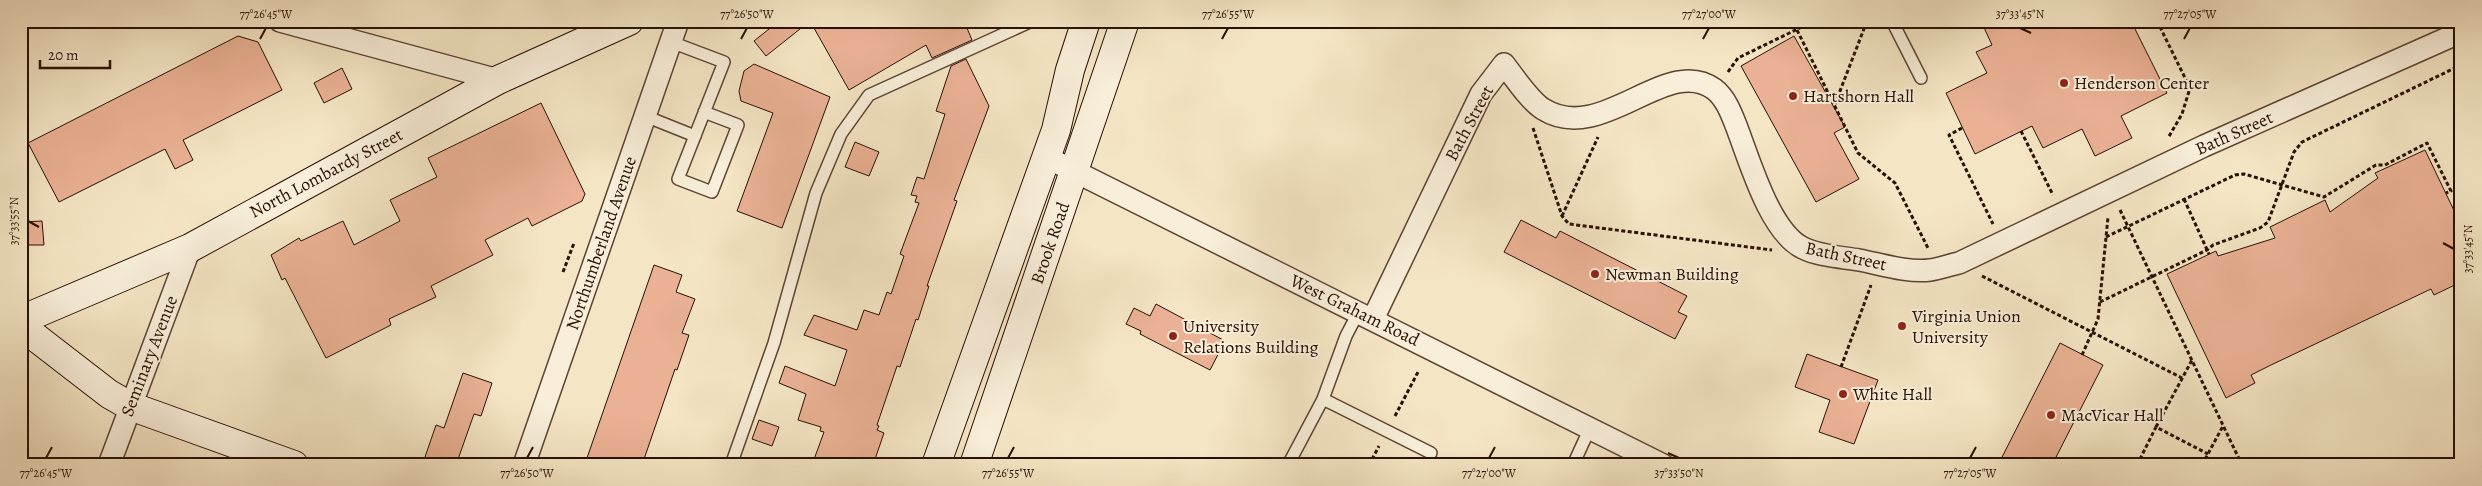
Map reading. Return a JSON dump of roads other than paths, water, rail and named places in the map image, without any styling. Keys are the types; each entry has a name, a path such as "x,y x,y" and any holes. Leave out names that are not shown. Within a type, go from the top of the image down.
{"main road":[{"name":"North Lombardy Street","path":"21,320 190,248 498,80 629,21"},
{"name":"Brook Road","path":"936,465 1056,130 1070,70 1086,21"},
{"name":"Brook Road","path":"974,465 1125,21"},
{"path":"21,326 109,394 130,406 294,465"}],"street":[{"path":"280,21 498,80"},
{"name":"Northumberland Avenue","path":"524,465 678,21"},
{"name":"Bath Street","path":"1366,315 1481,94 1504,64 1541,108 1555,115 1574,120 1598,115 1663,86 1693,82 1715,89 1730,112 1772,214 1783,231 1796,244 1819,253 1928,270 1959,263 2204,146 2461,32"},
{"name":"West Graham Road","path":"1046,156 1663,465"},
{"name":"Seminary Avenue","path":"109,465 190,248"}],"lane":[{"path":"731,465 774,343 816,193 841,134 869,95 1032,21"},
{"path":"1892,21 1921,78"},
{"path":"671,42 724,62 704,112 678,179 712,192 738,125 704,112"},
{"path":"645,116 695,136"},
{"path":"1288,465 1323,399 1346,336 1366,315"},
{"path":"1323,399 1430,453"},
{"path":"1573,465 1590,428"}],"place":[{"name":"Henderson Center","path":"2064,83"},
{"name":"Hartshorn Hall","path":"1793,96"},
{"name":"Newman Building","path":"1595,274"},
{"name":"Virginia Union University","path":"1902,326"},
{"name":"University Relations Building","path":"1173,336"},
{"name":"White Hall","path":"1843,394"},
{"name":"MacVicar Hall","path":"2051,415"}]}
